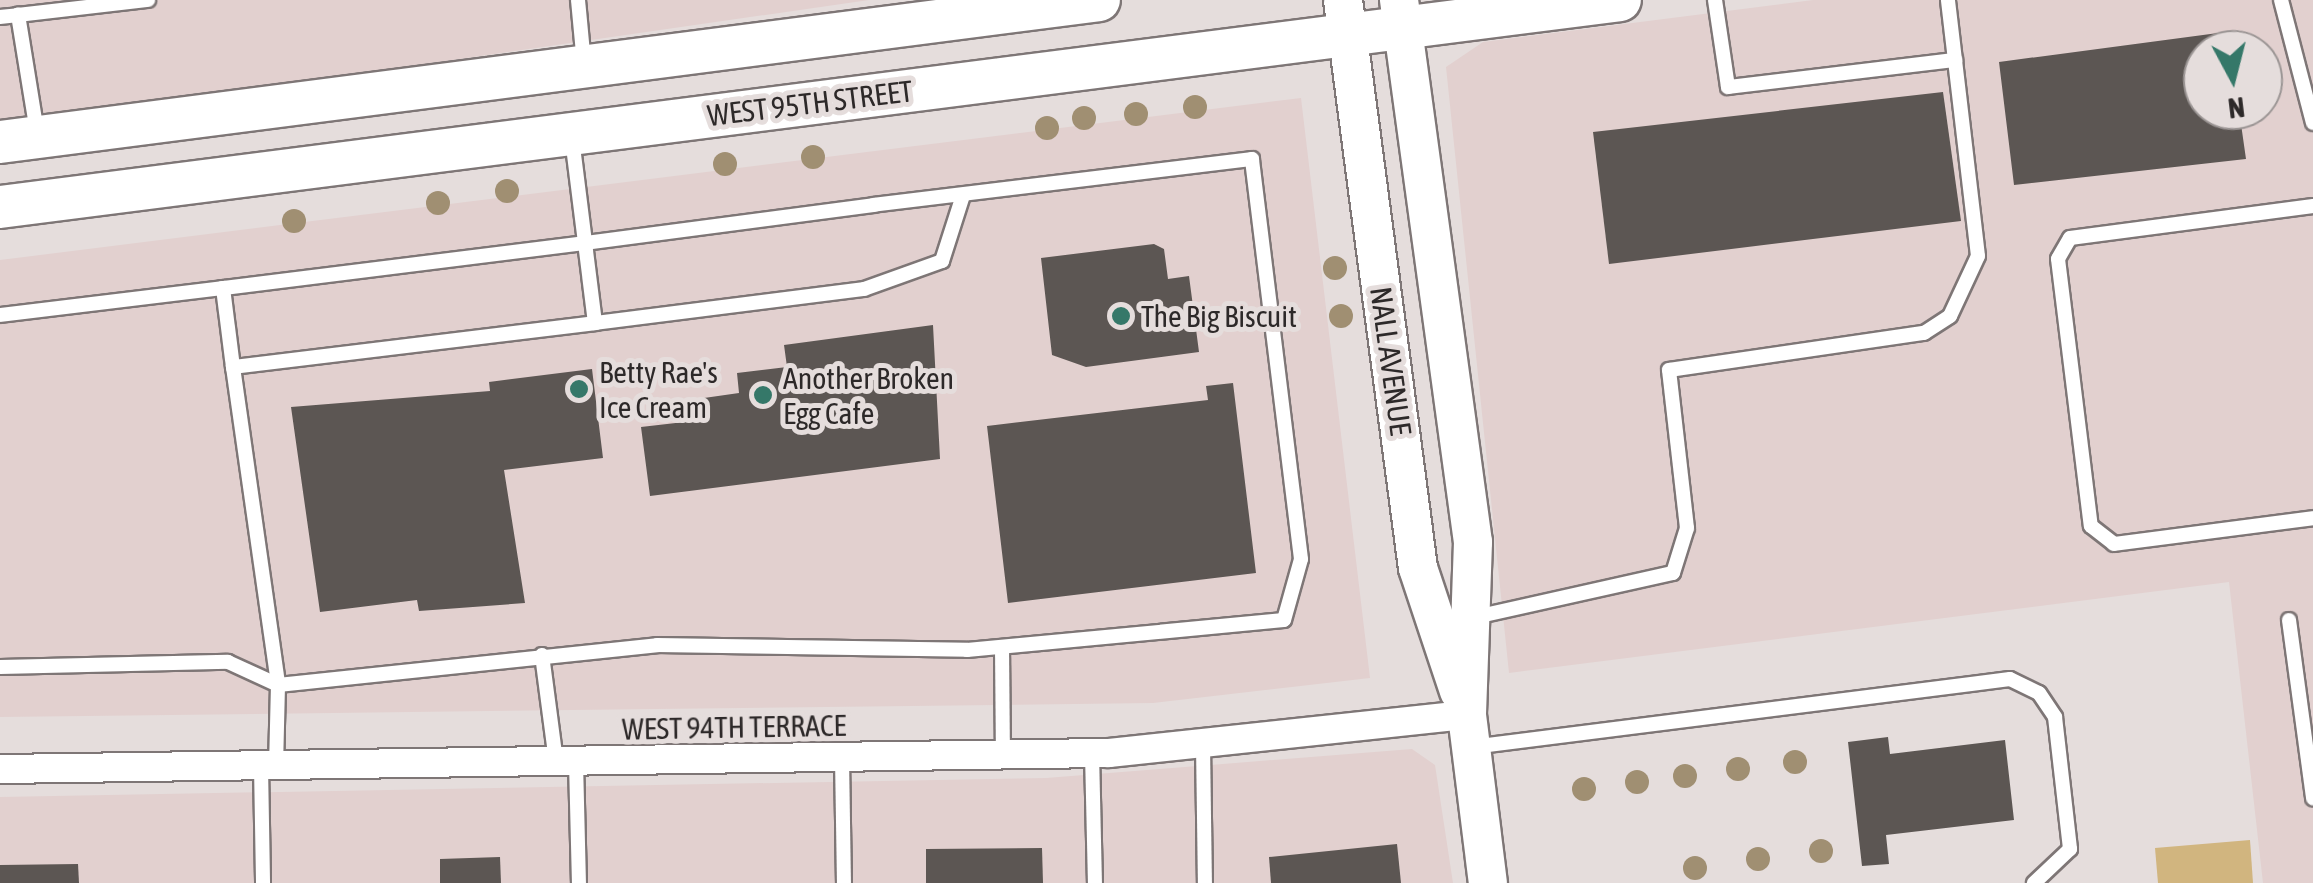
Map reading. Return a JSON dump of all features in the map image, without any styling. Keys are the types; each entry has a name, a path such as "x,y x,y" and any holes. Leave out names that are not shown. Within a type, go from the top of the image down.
{"main road":[{"path":"19,140 1021,5 1099,0"},
{"name":"WEST 95TH STREET","path":"0,207 571,134 1345,17 1620,0"},
{"name":"NALL AVENUE","path":"1400,14 1474,542 1469,731 1488,883"},
{"name":"NALL AVENUE","path":"1345,17 1418,568 1469,731"}],"street":[{"name":"WEST 94TH TERRACE","path":"0,769 1092,753 1469,731"}],"lane":[{"path":"0,18 148,0"},
{"path":"578,0 584,66"},
{"path":"1715,0 1728,87 1955,60"},
{"path":"1470,618 1673,573 1686,528 1669,370 1924,332 1950,316 1978,256 1948,0"},
{"path":"2282,0 2313,124"},
{"path":"18,15 19,140"},
{"path":"571,134 595,323"},
{"path":"0,315 1252,159 1301,559 1284,620 1002,647 658,645 278,685 228,662 0,667"},
{"path":"233,367 864,289 942,261 964,194"},
{"path":"2313,206 2070,238 2058,258 2091,526 2114,544 2313,518"},
{"path":"224,288 278,685 263,883"},
{"path":"2289,620 2311,756 2313,798"},
{"path":"1002,647 1003,755"},
{"path":"542,656 566,762 579,883"},
{"path":"1469,731 2010,679 2040,692 2055,717 2064,793 2070,849 2053,875 2034,883"},
{"path":"1203,745 1205,883"},
{"path":"1092,753 1095,883"},
{"path":"842,758 844,883"}],"shaded area":[{"path":"0,0 869,0 0,125"},
{"path":"1813,0 2313,0 2313,883 2263,883 2229,582 1509,673 1446,67 1483,42"},
{"path":"1301,98 1370,678 1153,703 0,717 0,260"},
{"path":"1412,749 1435,765 1453,883 0,883 0,797 1046,778"},
{"path":"2250,840 2253,883 2158,883 2155,848"}],"building":[{"path":"2183,38 2183,130 2242,130 2246,159 2014,185 1999,62"},
{"path":"1943,92 1961,221 1609,264 1593,132"},
{"name":"The Big Biscuit","path":"1154,244 1164,249 1168,279 1189,276 1199,352 1086,367 1052,355 1041,258"},
{"path":"933,325 940,459 650,496 641,427 693,421 690,400 739,393 737,373 787,367 784,345"},
{"path":"592,369 603,458 504,470 525,603 419,611 417,600 320,612 291,407 490,391 489,382"},
{"path":"1233,383 1256,573 1008,603 987,426 1208,400 1206,386"},
{"path":"1888,737 1890,754 2005,740 2014,820 1886,835 1889,864 1862,866 1848,742"},
{"path":"1397,844 1401,883 1271,883 1269,857"},
{"path":"1042,848 1043,883 926,883 926,849"},
{"path":"500,857 501,883 440,883 440,859"},
{"path":"78,864 79,883 0,883 0,865"}],"place":[{"name":"The Big Biscuit","path":"1121,316"},
{"name":"Betty Rae's Ice Cream","path":"579,389"},
{"name":"Another Broken Egg Cafe","path":"763,395"}]}
